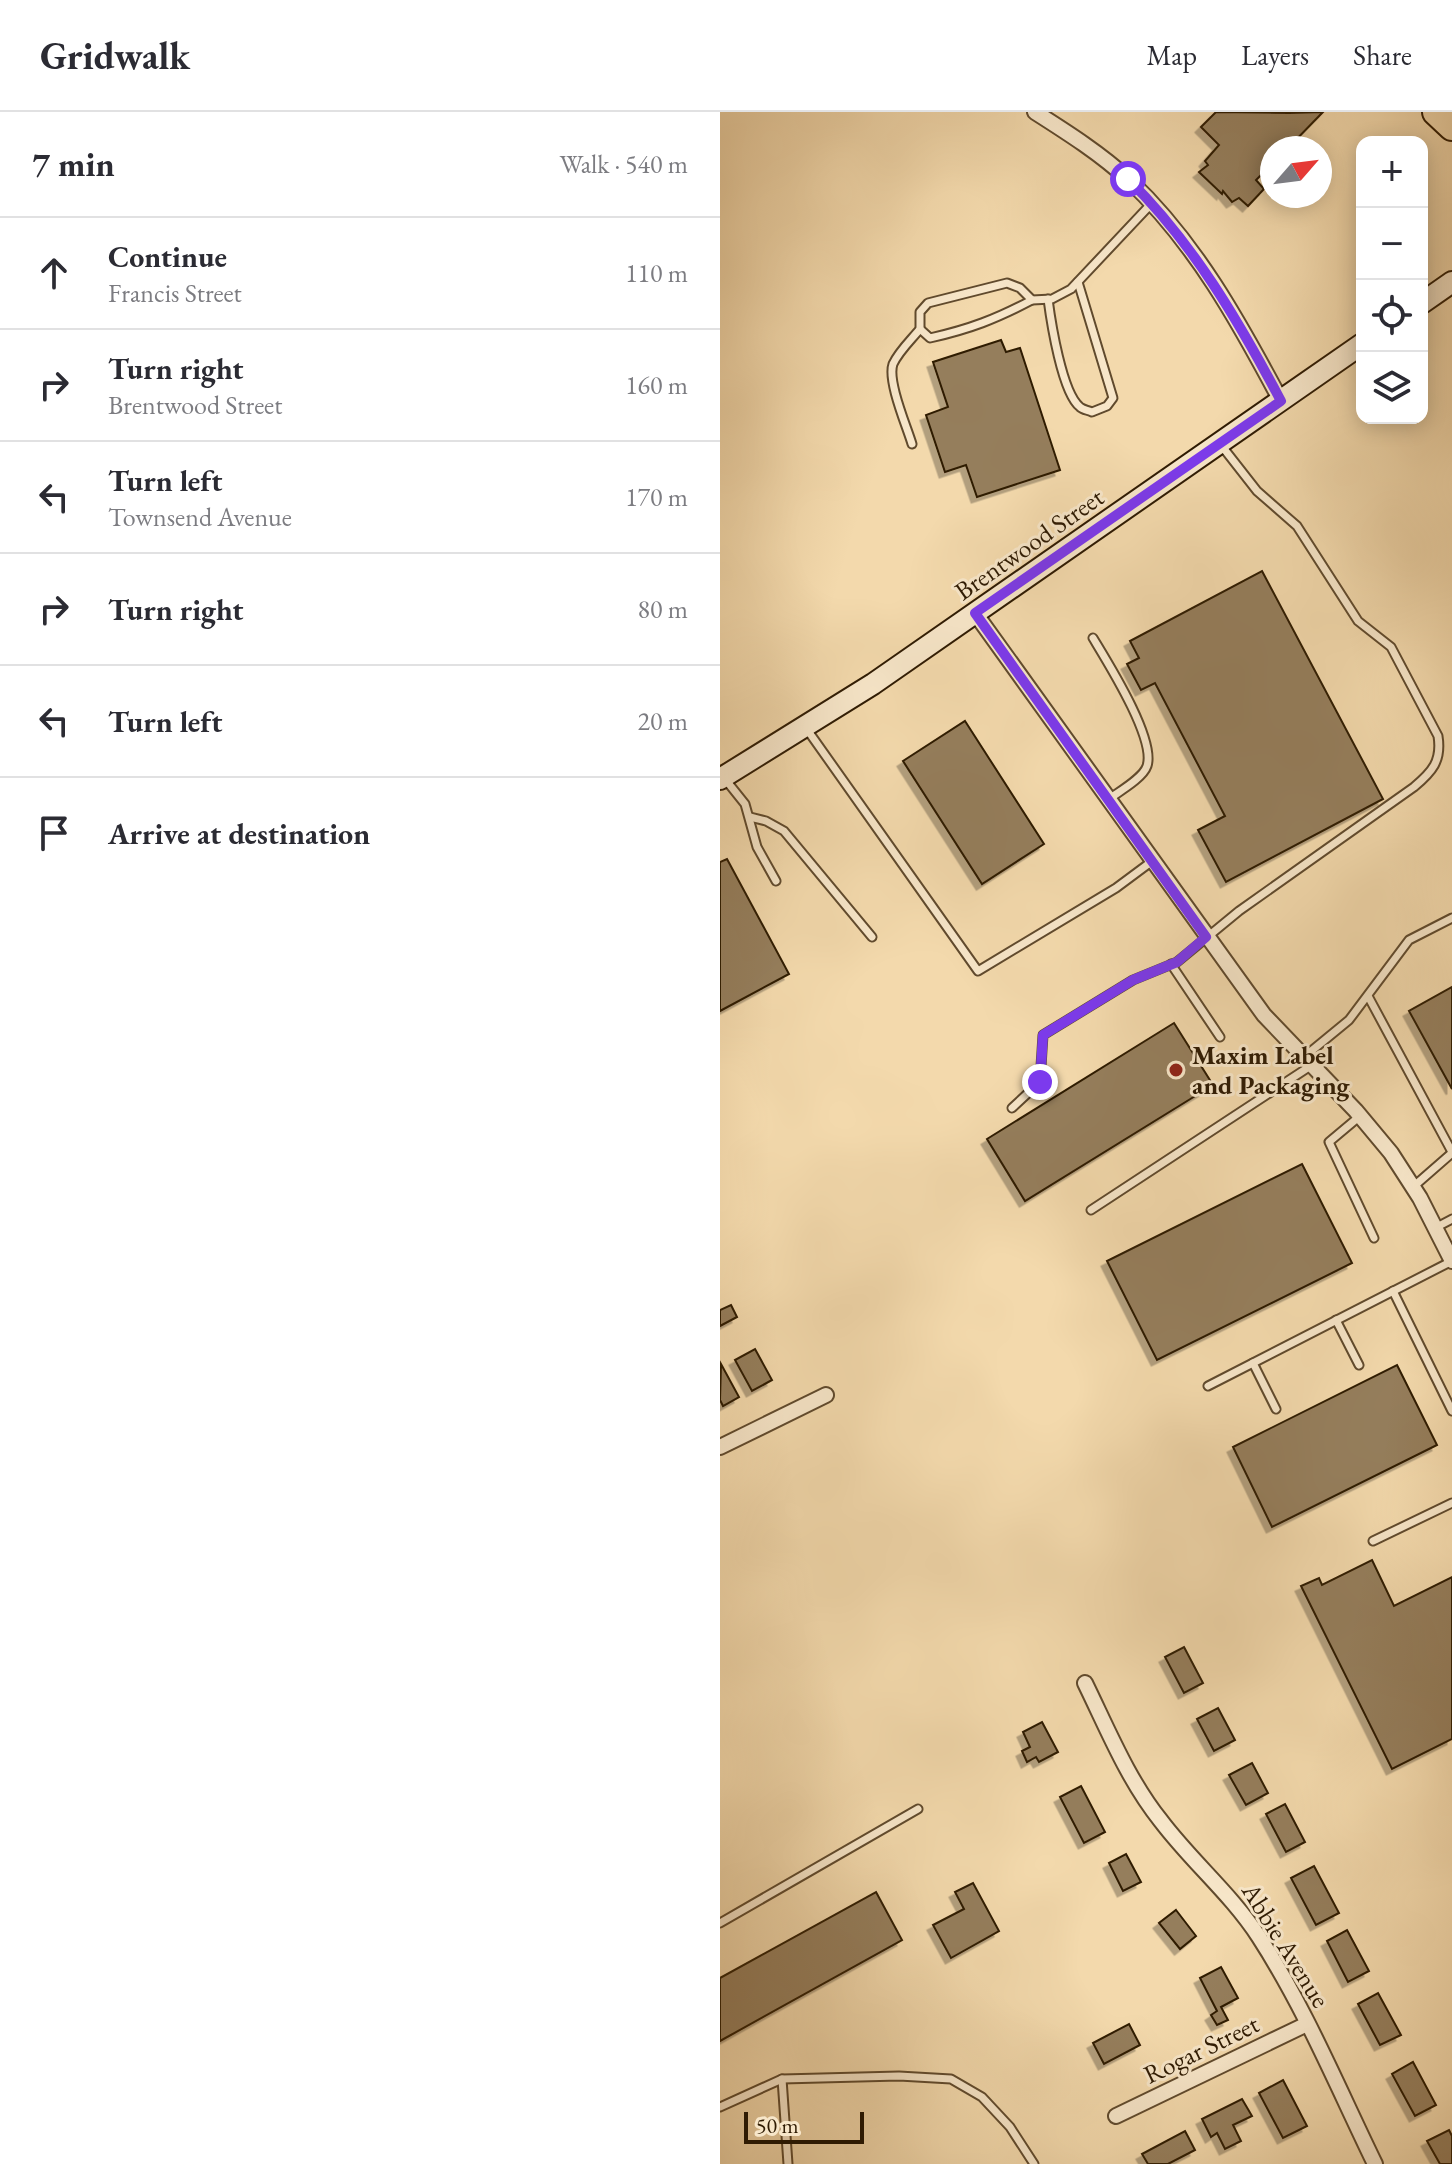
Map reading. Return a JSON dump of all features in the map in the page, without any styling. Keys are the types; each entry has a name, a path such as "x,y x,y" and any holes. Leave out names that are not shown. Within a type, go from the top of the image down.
{"highway":[{"path":"1436,112 1452,127"}],"main road":[{"path":"1428,299 1452,282"},
{"name":"Brentwood Street","path":"722,778 873,684 1356,348"}],"street":[{"path":"1035,112 1101,156 1152,203 1206,271 1246,334 1281,401"},
{"path":"975,613 1151,862 1264,1015 1391,1153 1413,1187 1452,1261"},
{"path":"720,1447 826,1395"},
{"name":"Abbie Avenue","path":"1085,1683 1137,1787 1162,1823 1222,1887 1259,1936 1307,2024 1375,2164"},
{"name":"Rogar Street","path":"1116,2116 1307,2024"}],"lane":[{"path":"920,329 930,338 970,329 1032,300 1048,299 1071,289 1152,203"},
{"path":"1048,299 1055,346 1071,393 1080,407 1092,412 1107,406 1113,398 1078,282"},
{"path":"912,444 893,383 892,367 902,349 920,329 920,312 928,303 1007,283 1020,288 1032,300"},
{"path":"1012,1108 1040,1082 1043,1035 1133,980 1171,964 1239,911 1433,772 1440,749 1438,736 1391,647 1358,621 1297,526 1257,491 1220,443"},
{"path":"1093,638 1136,714 1148,757 1145,770 1108,800"},
{"path":"805,726 978,971 1116,888 1151,862"},
{"path":"722,778 745,804 757,847 776,881"},
{"path":"750,817 784,831 872,937"},
{"path":"1091,1210 1308,1061 1349,1020 1409,940 1452,918"},
{"path":"1171,964 1220,1037"},
{"path":"1368,996 1452,1153 1413,1187"},
{"path":"1360,1116 1329,1142 1374,1238"},
{"path":"1435,1228 1452,1219"},
{"path":"1208,1386 1452,1261"},
{"path":"1393,1291 1452,1411"},
{"path":"1336,1320 1359,1365"},
{"path":"1253,1363 1276,1409"},
{"path":"1373,1541 1452,1503"},
{"path":"720,1923 918,1809"},
{"path":"720,2107 782,2079 899,2076 951,2079 982,2097 1010,2127 1034,2164"},
{"path":"782,2079 788,2164"}],"building":[{"path":"1216,112 1323,112 1300,136 1260,136 1260,176 1256,180 1260,184 1260,193 1248,206 1239,198 1232,202 1199,172 1208,165 1205,161 1219,145 1201,127"},
{"path":"1001,340 1006,352 1020,348 1060,470 977,497 966,465 945,472 926,415 948,407 933,362"},
{"path":"1262,571 1383,799 1226,882 1198,830 1225,816 1155,683 1141,690 1127,664 1139,658 1130,641"},
{"path":"965,721 1044,844 982,884 903,761"},
{"path":"727,859 789,974 720,1011 720,862"},
{"path":"1452,987 1452,1089 1409,1011"},
{"path":"1174,1023 1213,1085 1025,1201 987,1139"},
{"path":"1302,1164 1352,1263 1157,1360 1107,1261"},
{"path":"731,1305 737,1317 720,1326 720,1310"},
{"path":"755,1349 772,1380 752,1391 735,1360"},
{"path":"721,1364 739,1397 723,1406 720,1400"},
{"path":"1397,1365 1437,1445 1272,1527 1233,1447"},
{"path":"1372,1560 1394,1606 1452,1577 1452,1739 1392,1769 1301,1586 1319,1578 1322,1585"},
{"path":"1184,1647 1203,1683 1184,1693 1165,1657"},
{"path":"1218,1708 1235,1740 1214,1751 1197,1719"},
{"path":"1042,1722 1058,1752 1039,1762 1036,1757 1027,1762 1022,1751 1030,1747 1023,1732"},
{"path":"1252,1763 1268,1793 1246,1805 1229,1775"},
{"path":"1081,1786 1105,1832 1084,1843 1060,1797"},
{"path":"1285,1804 1305,1842 1286,1852 1266,1814"},
{"path":"1126,1854 1141,1882 1123,1891 1109,1863"},
{"path":"1314,1866 1339,1913 1316,1925 1291,1878"},
{"path":"973,1883 999,1931 951,1958 933,1925 964,1909 955,1892"},
{"path":"876,1892 902,1940 720,2041 720,1978"},
{"path":"1176,1910 1196,1936 1180,1949 1159,1923"},
{"path":"1347,1930 1369,1971 1348,1982 1327,1941"},
{"path":"1221,1967 1238,1998 1221,2007 1228,2020 1217,2025 1211,2015 1217,2011 1200,1978"},
{"path":"1378,1993 1401,2035 1380,2045 1358,2004"},
{"path":"1129,2024 1140,2045 1104,2064 1093,2043"},
{"path":"1413,2062 1436,2105 1415,2116 1392,2074"},
{"path":"1283,2080 1307,2126 1283,2138 1259,2093"},
{"path":"1242,2099 1252,2116 1233,2125 1241,2141 1225,2149 1217,2133 1211,2137 1202,2119"},
{"path":"1449,2130 1452,2136 1452,2164 1440,2164 1427,2141"},
{"path":"1185,2131 1195,2150 1168,2164 1148,2164 1142,2154"}],"place":[{"name":"Maxim Label and Packaging","path":"1176,1070"}],"route":[{"path":"1040,1082 1043,1035 1133,980 1177,962 1206,937 975,613 1281,401 1246,334 1206,271 1152,203 1128,179"}]}
